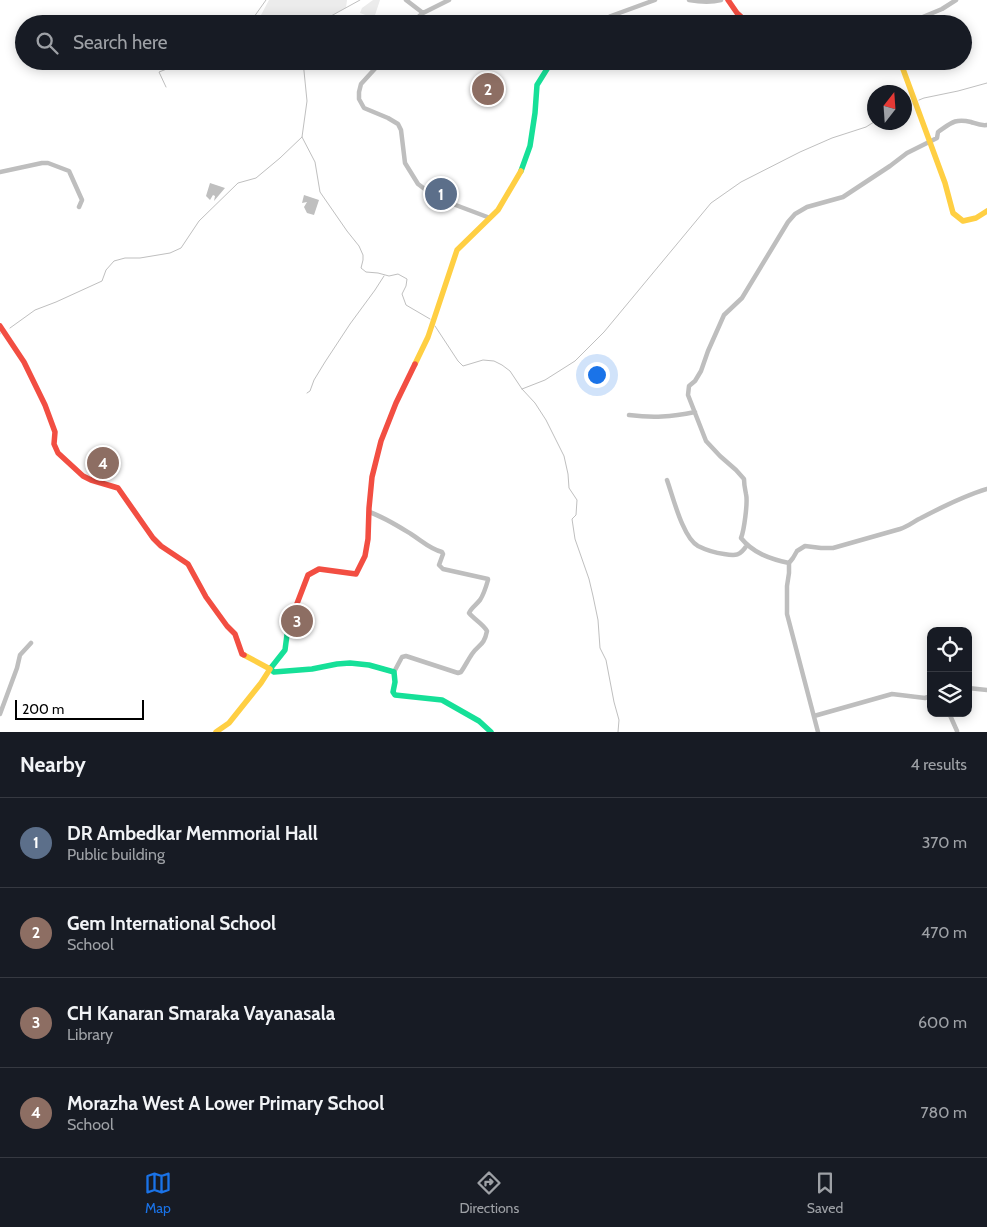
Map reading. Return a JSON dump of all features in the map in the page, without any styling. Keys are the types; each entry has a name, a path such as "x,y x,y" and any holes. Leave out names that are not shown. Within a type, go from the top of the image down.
{"street":[{"path":"406,0 424,13"},
{"path":"421,15 449,0"},
{"path":"614,15 655,0"},
{"path":"689,0 714,2 720,0"},
{"path":"728,0 738,15"},
{"path":"928,15 956,0"},
{"path":"374,70 361,84 359,100 364,108 398,124 401,130 405,163 418,184 434,196 490,218"},
{"path":"216,732 229,724 285,650 288,626 308,575 319,570 356,574 366,556 372,477 381,441 396,403 428,337 457,250 498,210 519,175 530,146 537,85 546,70"},
{"path":"903,70 945,183 953,213 963,221 976,218 987,211"},
{"path":"789,563 774,560 754,551 741,538 744,531 746,503 744,478 706,441 688,395 689,386 695,381 701,371 724,315 742,298 788,222 795,214 807,208 843,197 907,153 938,138 940,130 956,120 983,126 987,125"},
{"path":"0,172 42,163 48,163 69,171 82,200 79,207"},
{"path":"0,326 24,362 45,405 55,432 54,444 58,453 91,480 118,488 153,538 161,546 188,564 206,597 235,634 242,654 274,672 319,668 344,662 369,665 394,672"},
{"path":"629,415 658,417 695,412"},
{"path":"667,480 685,530 696,545 722,554 735,556 742,552 746,545"},
{"path":"818,732 787,614 789,563 797,551 805,546 833,548 886,533 910,525 918,519 952,503 987,489"},
{"path":"369,512 411,534 427,546 442,552 439,566 443,569 488,579 482,597 469,613 488,631 486,639 472,653 461,672 458,673 406,656 402,657 394,672 396,680 393,692 395,695 442,700 479,721 491,732"},
{"path":"0,714 20,655 32,643"},
{"path":"972,688 987,690"},
{"path":"814,716 892,694 927,697"},
{"path":"951,717 957,731"}],"shaded area":[{"path":"269,0 347,0 346,8 333,15 261,15"},
{"path":"373,0 380,0 375,15 360,13 362,8"},
{"path":"210,183 225,188 214,201 215,196 213,195 210,200 206,196"},
{"path":"304,195 319,200 314,215 307,213 304,207 307,202 302,203"}],"waterway":[{"path":"255,15 266,0"},
{"path":"333,15 360,0"},
{"path":"164,70 159,72 166,87"},
{"path":"304,70 307,101 302,137 315,162 320,192 359,246 363,255 361,268 366,272 389,276 398,274 407,279 402,294 406,305 430,319"},
{"path":"919,100 987,83"},
{"path":"522,389 545,380 575,361 604,332 711,203 741,182 800,152 832,138 867,126"},
{"path":"10,328 35,310 102,281 106,270 114,261 170,253 181,248 199,221 238,183 256,178 302,137"},
{"path":"307,393 350,324 384,276"},
{"path":"435,326 463,366 483,360 494,361 510,371 546,420 564,456 569,488 577,500 576,515 572,519 575,539 593,596 598,620 600,648 606,660 619,720 618,732"}],"traffic: fast":[{"path":"521,171 530,146 537,85 546,70"},
{"path":"288,627 285,650 270,669 274,672 350,663 369,665 394,672 393,692 395,695 442,700 479,721 491,732"}],"traffic: slow":[{"path":"903,70 945,183 953,213 963,221 976,218 987,211"},
{"path":"415,364 428,337 457,250 498,210 521,171"},
{"path":"216,732 229,723 270,669 244,655"}],"traffic: jam":[{"path":"728,0 739,15"},
{"path":"0,326 24,362 45,405 55,432 54,444 58,453 83,476 118,488 153,538 161,546 188,564 206,597 235,634 244,655"},
{"path":"288,627 308,575 319,569 356,574 365,556 372,477 381,441 396,403 415,364"}],"place":[{"name":"Gem International School","path":"488,89"},
{"name":"DR Ambedkar Memmorial Hall","path":"441,194"},
{"name":"Morazha West A Lower Primary School","path":"103,463"},
{"name":"CH Kanaran Smaraka Vayanasala","path":"297,621"}]}
